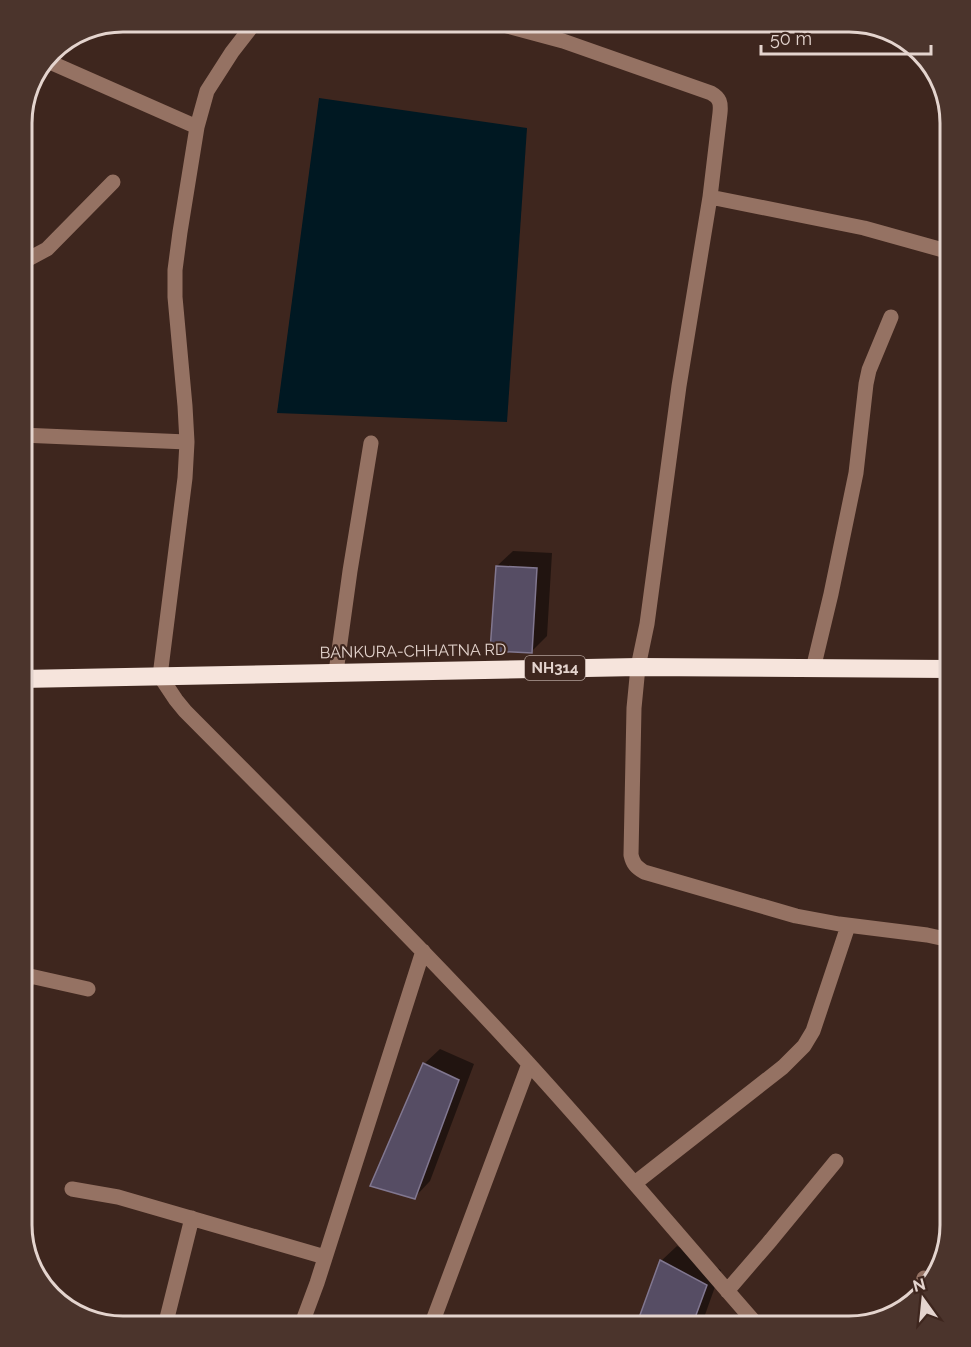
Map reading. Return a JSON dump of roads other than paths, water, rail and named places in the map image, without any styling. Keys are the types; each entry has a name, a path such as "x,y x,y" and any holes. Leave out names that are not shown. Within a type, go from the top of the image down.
{"highway":[{"name":"BANKURA-CHHATNA RD","path":"32,679 638,667 940,669"}],"street":[{"path":"248,31 207,91 196,127 175,270 175,297 187,442 185,478 160,676 185,711 423,951 529,1064 749,1316"},
{"path":"540,32 711,93 721,104 710,197 679,386 647,624 638,667 634,708 632,862 644,872 796,916 848,926 940,938"},
{"path":"53,64 196,127"},
{"path":"32,257 47,249 113,182"},
{"path":"710,197 864,228 940,249"},
{"path":"813,669 856,473 869,370 891,317"},
{"path":"32,435 187,442"},
{"path":"336,672 371,443"},
{"path":"635,1183 783,1067 804,1046 813,1031 848,926"},
{"path":"305,1315 423,951"},
{"path":"32,977 88,989"},
{"path":"435,1315 529,1064"},
{"path":"727,1291 836,1161"},
{"path":"72,1189 118,1197 325,1257"},
{"path":"168,1315 192,1218"}],"water":[{"path":"319,98 527,128 507,422 277,413"}]}
